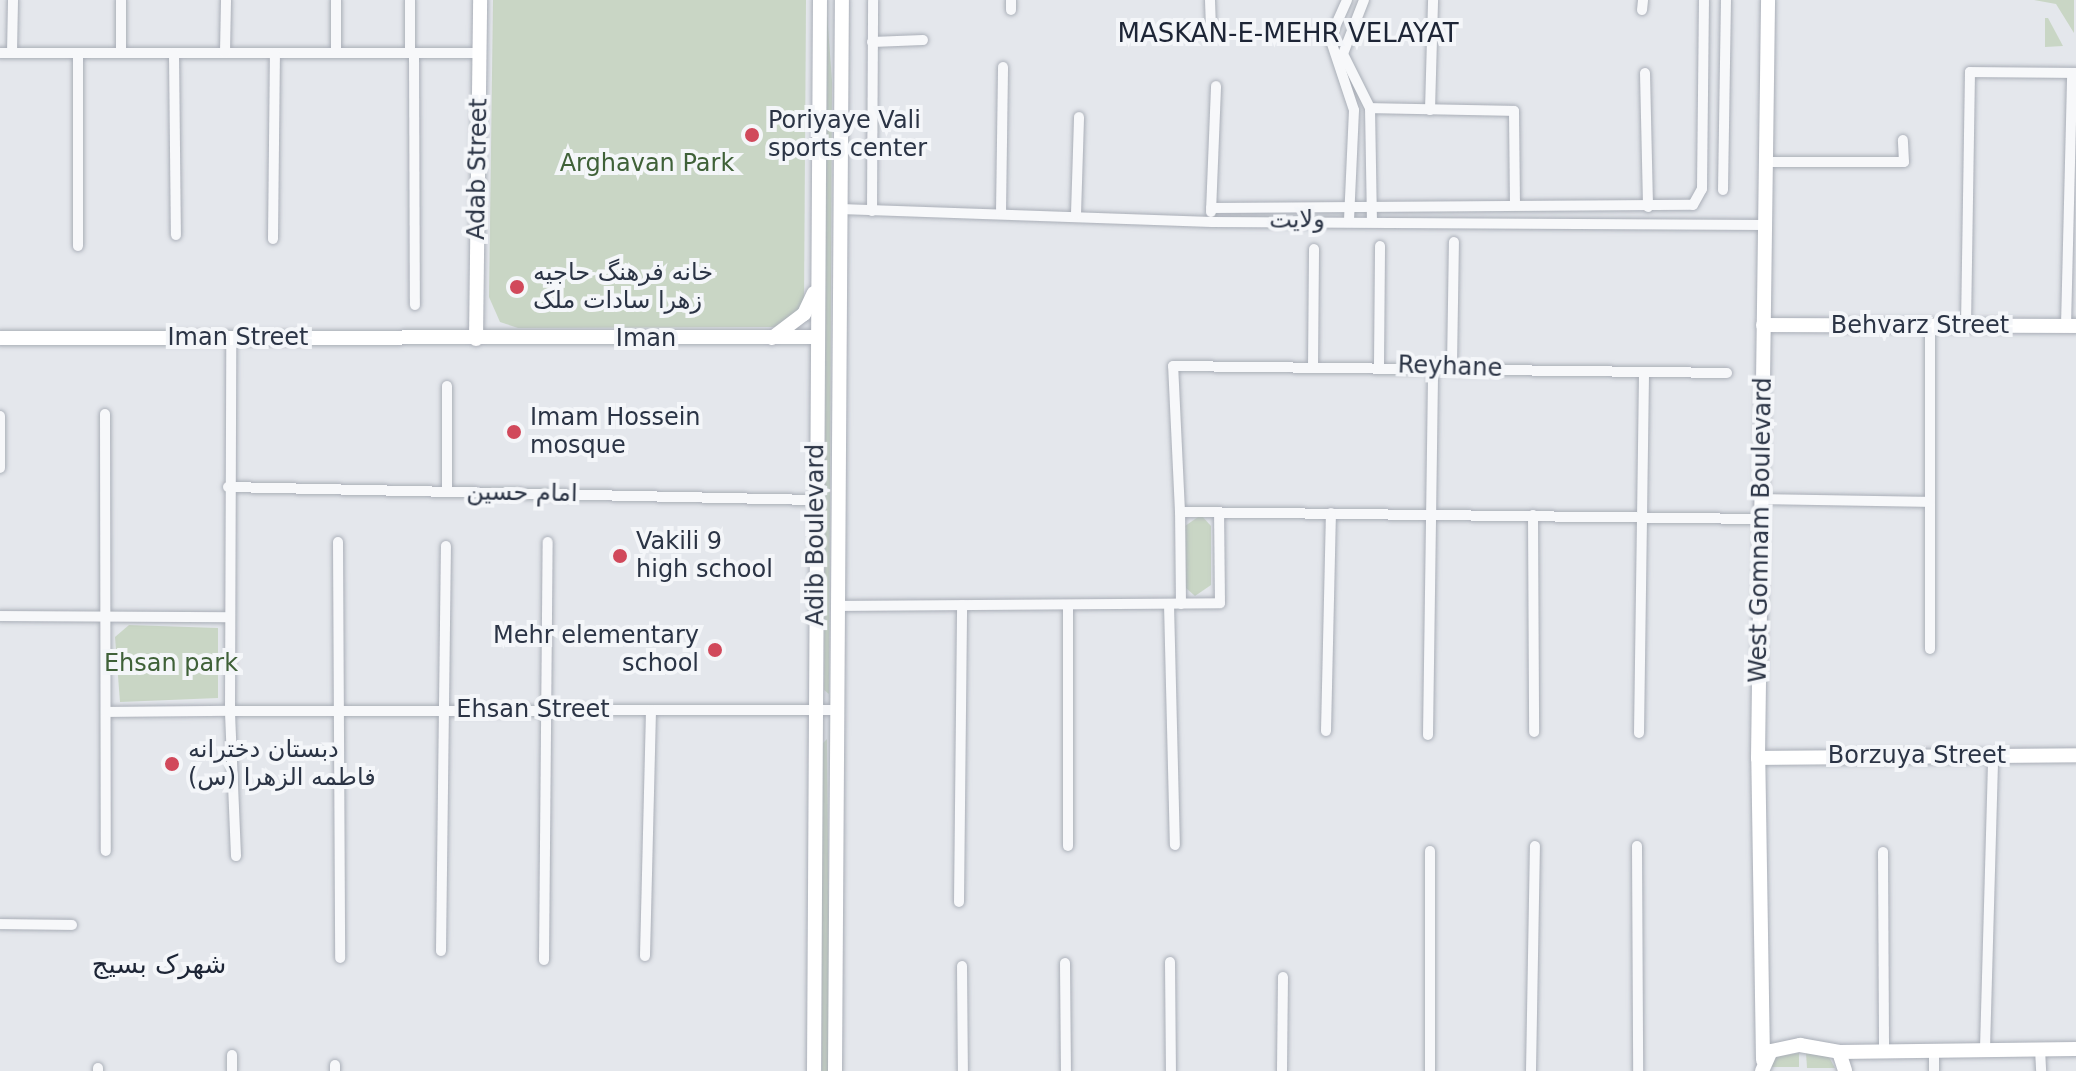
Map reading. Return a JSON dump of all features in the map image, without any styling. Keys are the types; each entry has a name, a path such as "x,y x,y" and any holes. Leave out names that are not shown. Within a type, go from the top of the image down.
{"main road":[{"name":"Adab Street","path":"476,339 480,0"},
{"name":"Adib Boulevard","path":"814,1071 820,0"},
{"name":"Adib Boulevard","path":"835,1071 842,0"},
{"name":"West Gomnam Boulevard","path":"1762,1068 1758,758 1768,0"},
{"path":"771,339 804,314 817,285"},
{"name":"Behvarz Street","path":"1763,325 2071,326"},
{"name":"Iman","path":"476,339 816,337"},
{"name":"Iman Street","path":"0,338 476,339"},
{"name":"Borzuya Street","path":"1758,758 2076,755"},
{"path":"1762,1068 1784,1047 1839,1052 1884,1049 2076,1049"},
{"path":"1839,1052 1845,1071"}],"street":[{"path":"12,53 13,0"},
{"path":"121,0 121,53"},
{"path":"225,53 226,0"},
{"path":"336,0 336,53"},
{"path":"410,0 415,305"},
{"path":"872,211 873,0"},
{"path":"1210,0 1211,26"},
{"path":"1347,0 1330,38 1354,110 1349,219"},
{"path":"1364,0 1343,54 1370,108 1372,219"},
{"path":"1430,110 1433,0"},
{"path":"1211,208 1350,204 1693,205 1702,189 1704,0"},
{"path":"1723,190 1726,0"},
{"path":"872,42 923,40"},
{"path":"0,53 480,53"},
{"path":"78,53 78,246"},
{"path":"174,53 176,235"},
{"path":"273,239 275,53"},
{"path":"1001,213 1003,67"},
{"path":"1966,326 1970,72 2074,73 2071,326"},
{"path":"1645,73 1648,207"},
{"path":"1212,222 1216,86"},
{"path":"1370,108 1514,111 1515,205"},
{"path":"1076,214 1079,117"},
{"path":"1766,162 1904,162 1903,140"},
{"name":"ولایت","path":"840,209 1076,214 1212,222 1372,219 1765,225"},
{"path":"1452,366 1454,242"},
{"path":"1379,365 1380,246"},
{"path":"1313,367 1314,249"},
{"path":"1930,326 1930,649"},
{"path":"231,338 228,617 236,856"},
{"name":"Reyhane","path":"1180,512 1173,366 1379,365 1644,374 1727,373"},
{"path":"1428,735 1433,366"},
{"path":"1639,733 1644,374"},
{"path":"447,386 447,491"},
{"path":"105,414 106,851"},
{"path":"0,416 0,468"},
{"name":"امام حسین","path":"228,487 816,500"},
{"path":"1762,499 1930,502"},
{"path":"1181,604 1180,512 1641,515 1762,519"},
{"path":"837,606 1220,603 1219,512"},
{"path":"1326,731 1331,513"},
{"path":"1533,515 1534,732"},
{"path":"338,542 340,958"},
{"path":"544,960 548,542"},
{"path":"441,951 446,546"},
{"path":"1169,604 1175,845"},
{"path":"959,902 962,605"},
{"path":"1068,605 1068,846"},
{"path":"0,616 228,617"},
{"path":"645,956 651,710"},
{"name":"Ehsan Street","path":"106,712 836,710"},
{"path":"1985,1049 1993,756"},
{"path":"1531,1071 1535,846"},
{"path":"1637,846 1638,1071"},
{"path":"1430,851 1430,1071"},
{"path":"1883,852 1884,1049"},
{"path":"0,924 72,925"},
{"path":"1170,962 1171,1071"},
{"path":"1065,963 1066,1071"},
{"path":"962,966 963,1071"},
{"path":"1282,1071 1283,977"},
{"path":"1934,1049 1934,1071"},
{"path":"2040,1049 2041,1071"},
{"path":"232,1055 232,1071"}],"green space":[{"name":"Arghavan Park","path":"493,0 806,0 804,304 797,315 778,327 518,328 500,322 489,297"},
{"path":"2034,0 2074,0 2074,33 2056,4"},
{"path":"827,13 832,81 829,694 824,690"},
{"path":"2045,18 2048,18 2063,46 2045,47"},
{"path":"1201,515 1211,526 1211,585 1195,596 1186,588 1185,526"},
{"name":"Ehsan park","path":"129,625 218,628 218,698 120,702 115,637"},
{"path":"827,739 830,1071 822,1071 822,744"},
{"path":"1799,1053 1799,1067 1770,1067 1775,1057"},
{"path":"1806,1053 1829,1057 1835,1068 1807,1068"}],"place":[{"name":"Poriyaye Vali sports center","path":"752,135"},
{"name":"خانه فرهنگ حاجیه زهرا سادات ملک","path":"517,287"},
{"name":"Imam Hossein mosque","path":"514,432"},
{"name":"Vakili 9 high school","path":"620,556"},
{"name":"Mehr elementary school","path":"715,650"},
{"name":"دبستان دخترانه فاطمه الزهرا (س)","path":"172,764"}],"district":[{"name":"MASKAN-E-MEHR VELAYAT","path":"1288,34"},
{"name":"شهرک بسیج","path":"159,965"}]}
